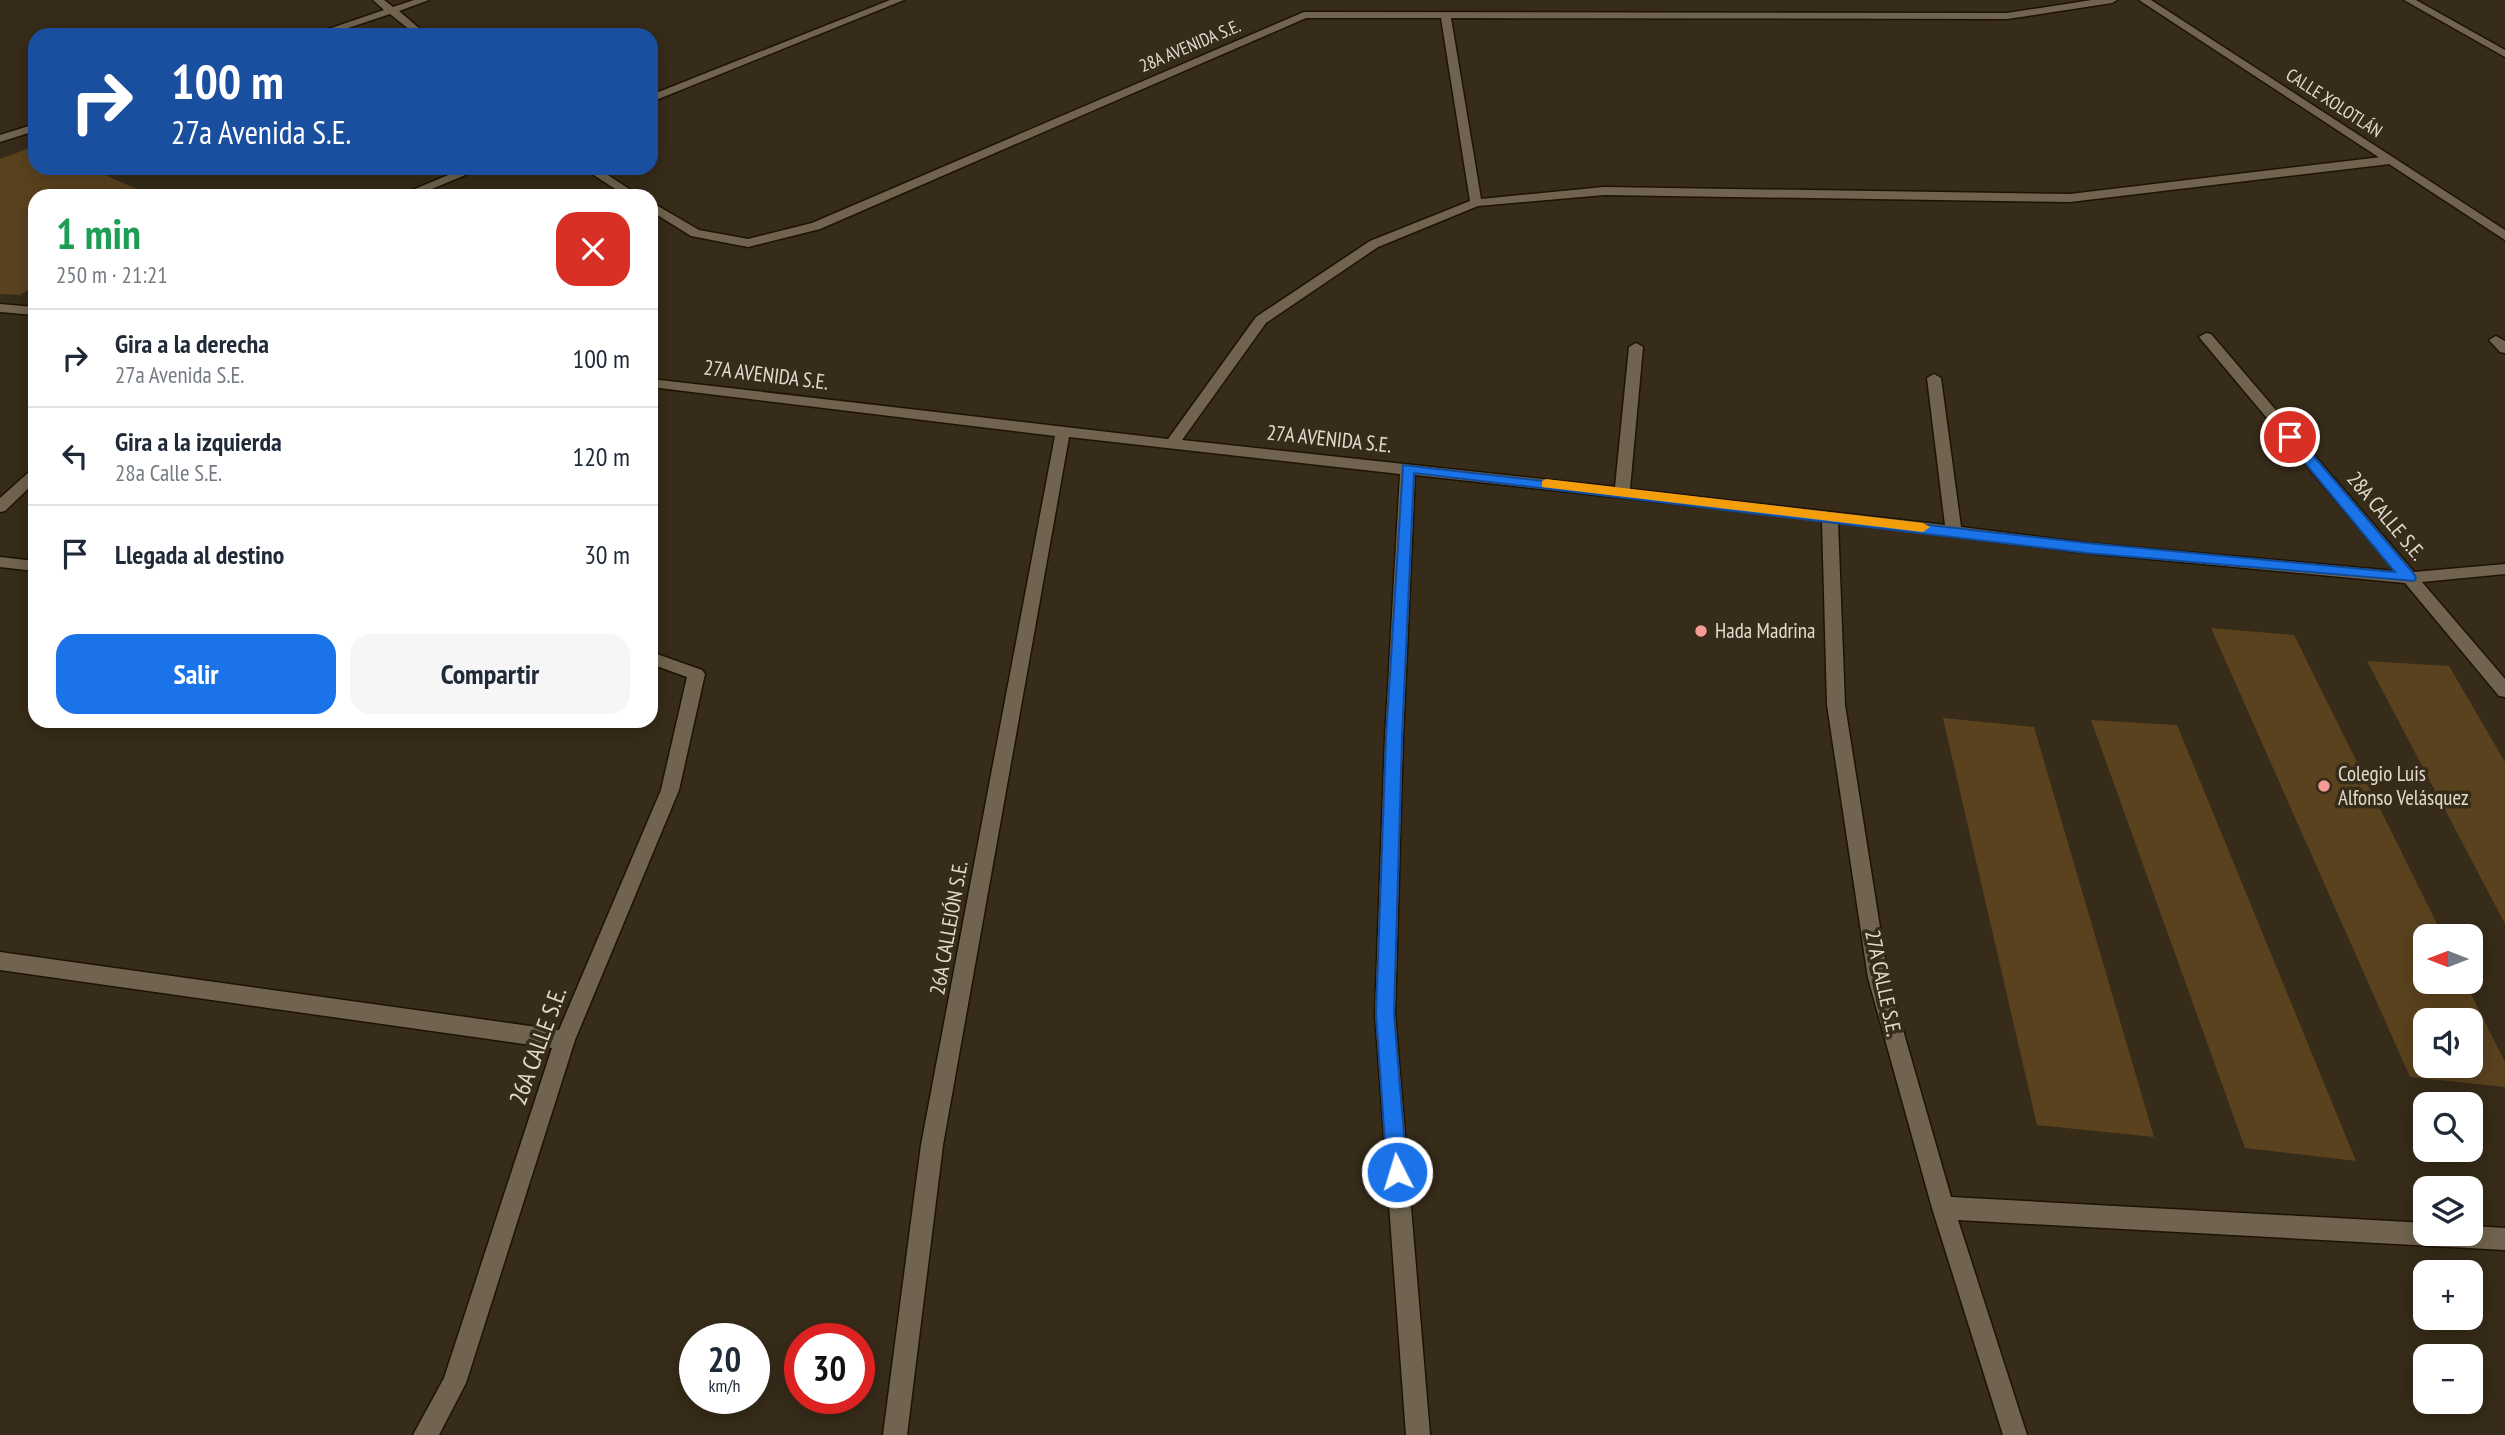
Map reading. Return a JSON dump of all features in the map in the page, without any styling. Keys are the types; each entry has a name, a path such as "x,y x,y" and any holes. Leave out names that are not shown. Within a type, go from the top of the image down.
{"street":[{"path":"378,0 414,28"},
{"path":"338,28 424,0"},
{"path":"658,96 899,0"},
{"name":"28A AVENIDA S.E.","path":"658,210 695,233 748,243 816,226 1304,15 2007,16 2112,0"},
{"name":"CALLE XOLOTLÁN","path":"2144,0 2505,236"},
{"path":"2409,0 2505,54"},
{"path":"1445,14 1476,203"},
{"path":"0,139 28,129"},
{"path":"1172,444 1261,320 1374,244 1476,203 1604,191 2070,198 2390,160"},
{"path":"422,189 458,175"},
{"path":"600,175 623,189"},
{"path":"0,308 28,310"},
{"name":"28A CALLE S.E.","path":"2206,337 2505,691"},
{"path":"1622,492 1636,347"},
{"path":"1934,377 1954,531"},
{"name":"27A AVENIDA S.E.","path":"658,384 1063,432 1622,492 2087,548 2409,578 2505,569"},
{"name":"26A CALLEJÓN S.E.","path":"895,1435 932,1145 1063,432"},
{"path":"1408,468 1394,738 1385,1014 1418,1435"},
{"path":"0,507 28,481"},
{"name":"27A CALLE S.E.","path":"1830,516 1836,705 1878,978 1943,1208 2015,1435"},
{"path":"0,562 28,565"},
{"name":"26A CALLE S.E.","path":"425,1435 454,1382 565,1041 670,790 696,674 658,660"},
{"path":"0,961 565,1041"},
{"path":"1943,1208 2505,1239"}],"building":[{"path":"28,149 28,175 105,175 137,189 28,189 28,290 20,295 0,294 0,159"},
{"name":"Colegio Luis Alfonso Velásquez","path":"2211,628 2294,635 2437,924 2413,924 2413,994 2471,994 2478,1008 2413,1008 2413,1077 2410,1077"},
{"path":"2367,661 2449,666 2505,762 2505,924"},
{"path":"1943,718 2034,727 2154,1137 2037,1125"},
{"path":"2091,720 2177,725 2356,1161 2245,1148"},
{"name":"Colegio Luis Alfonso Velásquez","path":"2483,1018 2505,1062 2505,1087 2420,1078 2483,1078"}],"slow traffic":[{"path":"1546,484 1923,527"}],"place":[{"name":"Hada Madrina","path":"1701,631"},
{"name":"Colegio Luis Alfonso Velásquez","path":"2324,786"}],"route":[{"path":"1397,1172 1385,1014 1394,738 1408,468 2087,548 2409,578 2290,437"}]}
